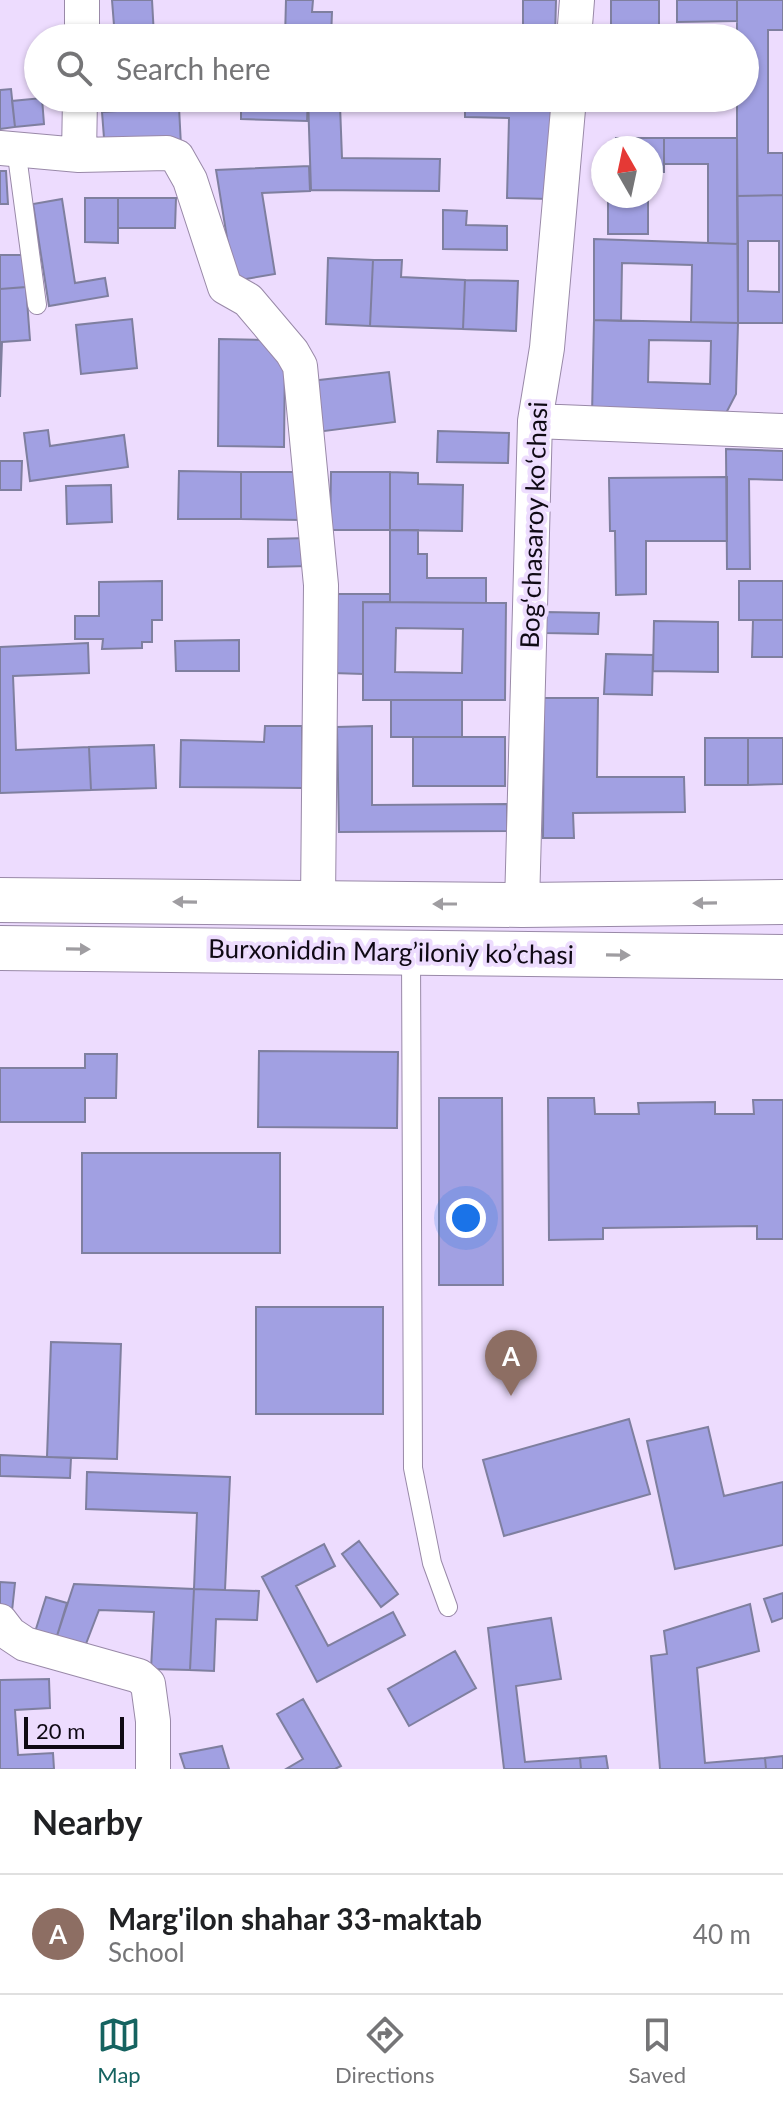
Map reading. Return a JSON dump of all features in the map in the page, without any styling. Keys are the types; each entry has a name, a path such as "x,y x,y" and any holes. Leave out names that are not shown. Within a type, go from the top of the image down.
{"main road":[{"name":"Burxoniddin Marg’iloniy ko’chasi","path":"0,900 522,905 783,902"},
{"name":"Burxoniddin Marg’iloniy ko’chasi","path":"0,948 783,957"}],"street":[{"path":"82,0 82,24"},
{"path":"575,24 577,0"},
{"path":"79,155 80,112"},
{"name":"Bogʻchasaroy koʻchasi","path":"522,905 535,421 547,348 568,112"},
{"path":"8,148 79,155 167,153 177,157 190,180 225,287 248,300 300,366 321,585 318,903"},
{"path":"535,421 783,431"},
{"path":"0,1621 10,1634 25,1644 139,1676 148,1684 153,1721 153,1769"}],"lane":[{"path":"8,148 37,305"},
{"path":"411,953 413,1468 432,1563 448,1607"}],"building":[{"path":"112,0 152,0 153,24 114,24"},
{"path":"286,0 313,0 312,12 332,12 332,24 285,24"},
{"path":"523,0 556,0 555,24 523,24"},
{"path":"611,0 659,0 659,24 611,24"},
{"path":"677,0 737,0 737,21 677,22"},
{"path":"737,0 783,0 783,30 768,30 768,153 783,153 783,195 737,196 737,112 759,112 759,24 737,24"},
{"path":"11,89 15,127 0,129 0,90"},
{"path":"24,100 24,112 43,112 44,124 15,127 12,101"},
{"path":"102,112 179,112 181,146 105,151"},
{"path":"241,112 307,112 307,121 241,119"},
{"path":"308,112 340,112 342,158 440,159 439,191 311,190"},
{"path":"465,112 553,112 550,199 507,198 509,118 465,117"},
{"path":"664,138 737,138 738,244 708,243 708,164 664,164"},
{"path":"309,166 310,191 262,193 275,274 234,281 216,170"},
{"path":"0,171 6,171 8,204 0,204"},
{"path":"783,195 783,323 738,323 737,196","holes":["748,241 779,241 779,292 748,291"]},
{"path":"85,198 118,198 118,243 85,242"},
{"path":"118,198 176,198 175,228 118,228"},
{"path":"62,199 75,283 105,278 108,296 49,306 33,204"},
{"path":"608,208 648,208 648,234 608,234"},
{"path":"443,210 467,211 466,225 507,226 507,250 443,249"},
{"path":"594,239 738,244 738,323 691,322 692,265 622,263 621,321 594,320"},
{"path":"0,255 23,255 26,287 0,289"},
{"path":"328,258 373,260 370,326 326,324"},
{"path":"373,260 402,260 401,277 465,280 463,329 370,326"},
{"path":"465,280 518,281 516,331 463,329"},
{"path":"26,287 30,340 2,342 0,397 0,289"},
{"path":"132,319 137,368 81,374 76,325"},
{"path":"594,320 738,323 736,394 724,417 592,415","holes":["649,340 711,341 710,384 648,382"]},
{"path":"219,339 272,340 285,357 284,447 218,446"},
{"path":"389,372 395,422 317,432 311,381"},
{"path":"48,430 50,446 124,435 128,467 30,481 24,433"},
{"path":"438,431 509,433 508,463 437,462"},
{"path":"726,449 783,451 783,480 749,479 750,569 727,569"},
{"path":"0,461 22,461 21,490 0,490"},
{"path":"179,471 241,472 241,519 178,519"},
{"path":"241,472 302,472 301,520 241,519"},
{"path":"331,472 390,472 390,530 330,530"},
{"path":"390,472 418,473 418,484 463,485 462,531 390,530"},
{"path":"727,477 727,541 646,541 646,594 616,595 615,531 610,531 609,478"},
{"path":"111,485 112,522 67,524 66,486"},
{"path":"390,530 418,530 418,554 427,554 427,578 486,578 486,603 390,602"},
{"path":"309,538 309,566 268,567 268,539"},
{"path":"162,581 162,620 152,620 152,642 142,642 142,648 102,649 103,639 75,639 75,616 99,616 99,582"},
{"path":"739,581 783,581 783,620 739,620"},
{"path":"333,594 390,594 390,602 363,602 363,674 333,673"},
{"path":"363,602 506,603 505,700 363,700","holes":["396,628 463,629 462,673 395,672"]},
{"path":"546,612 599,613 598,634 545,633"},
{"path":"753,620 783,620 783,657 752,657"},
{"path":"654,621 718,622 718,672 653,671"},
{"path":"239,640 239,671 176,671 175,641"},
{"path":"88,643 89,673 13,676 16,750 89,747 91,790 0,793 0,647"},
{"path":"606,654 653,655 652,695 604,694"},
{"path":"544,698 598,698 597,777 684,777 685,812 573,813 574,838 543,838"},
{"path":"391,700 462,700 462,737 391,737"},
{"path":"265,726 302,726 303,788 180,787 181,740 264,742"},
{"path":"372,726 372,805 507,804 507,831 339,832 337,727"},
{"path":"413,737 505,737 505,786 413,786"},
{"path":"705,738 748,738 748,785 705,785"},
{"path":"748,738 783,738 783,784 748,785"},
{"path":"154,745 156,788 91,790 89,747"},
{"path":"259,1051 398,1052 397,1128 258,1127"},
{"path":"85,1054 117,1054 116,1098 85,1098 85,1122 0,1122 0,1068 85,1068"},
{"path":"439,1098 502,1098 503,1285 439,1285"},
{"path":"548,1098 594,1098 595,1114 639,1114 638,1103 715,1102 715,1114 754,1114 753,1100 783,1100 783,1239 757,1239 757,1226 603,1228 603,1239 549,1240"},
{"path":"82,1153 280,1153 280,1253 82,1253"},
{"path":"256,1307 383,1307 383,1414 256,1414"},
{"path":"51,1342 121,1344 117,1459 47,1457"},
{"path":"629,1419 650,1494 504,1536 483,1460"},
{"path":"708,1427 724,1496 783,1482 783,1545 675,1569 647,1441"},
{"path":"0,1455 71,1458 70,1478 0,1476"},
{"path":"87,1472 230,1477 225,1590 194,1589 197,1513 86,1509"},
{"path":"359,1541 398,1594 381,1607 342,1554"},
{"path":"324,1544 335,1566 296,1586 328,1646 393,1612 405,1635 317,1682 262,1577"},
{"path":"0,1582 15,1583 12,1611 0,1610"},
{"path":"74,1584 194,1589 190,1670 151,1669 154,1612 99,1610 84,1649 56,1639"},
{"path":"194,1589 259,1591 257,1620 216,1619 214,1671 190,1670"},
{"path":"783,1593 783,1618 772,1622 764,1599"},
{"path":"46,1597 67,1603 56,1639 35,1632"},
{"path":"750,1604 759,1651 697,1668 705,1763 765,1758 766,1769 660,1769 651,1656 667,1654 664,1631"},
{"path":"551,1618 561,1679 516,1686 525,1762 580,1758 581,1769 504,1769 488,1628"},
{"path":"455,1651 476,1688 409,1726 388,1689"},
{"path":"49,1679 50,1708 15,1710 18,1755 53,1753 54,1769 0,1769 0,1680"},
{"path":"303,1699 341,1766 335,1769 286,1769 303,1759 277,1714"},
{"path":"222,1746 229,1769 185,1769 180,1754"},
{"path":"606,1756 608,1769 581,1769 580,1758"},
{"path":"783,1756 783,1769 766,1769 765,1758"}],"place":[{"name":"Marg'ilon shahar 33-maktab","path":"511,1396"}]}
